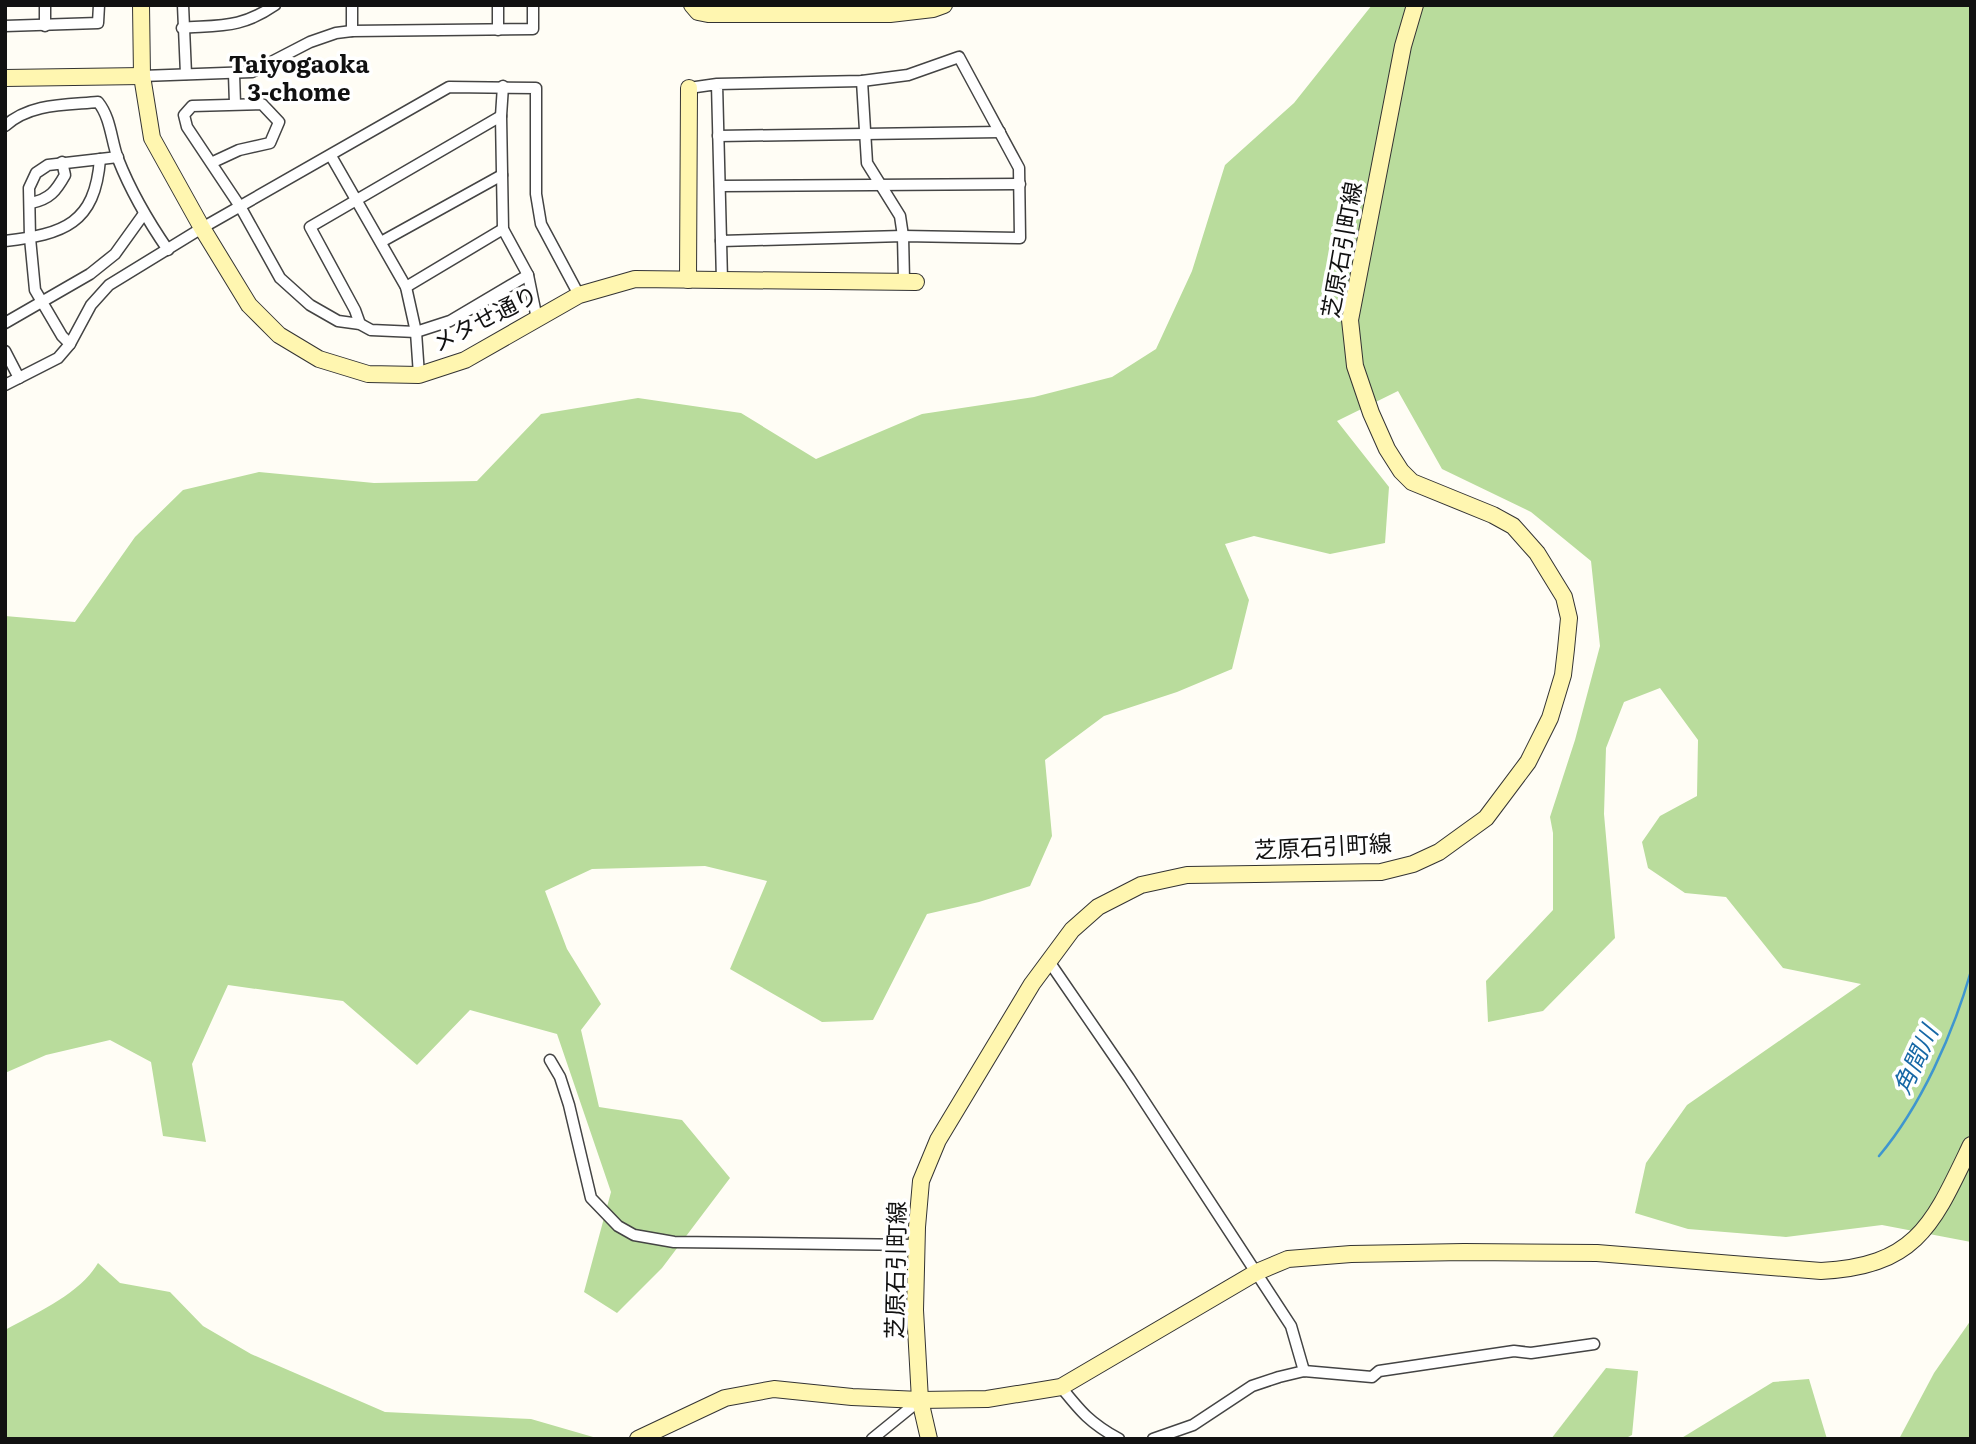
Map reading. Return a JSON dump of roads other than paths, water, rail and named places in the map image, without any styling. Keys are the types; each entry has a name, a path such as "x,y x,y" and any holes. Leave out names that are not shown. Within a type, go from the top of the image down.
{"street":[{"path":"45,5 45,26"},
{"path":"5,26 98,23 99,5"},
{"name":"メタせ通り","path":"141,5 142,76 152,138 249,305 279,335 319,359 368,374 419,375 465,360 579,295 635,279 910,281"},
{"path":"183,5 186,74"},
{"path":"182,28 241,23 256,18 275,5"},
{"path":"352,5 352,31"},
{"path":"498,5 498,30"},
{"path":"5,78 233,75 252,72 310,42 337,33 533,29 533,5"},
{"path":"695,9 708,14 781,9 890,14 933,9 944,5"},
{"name":"芝原石引町線","path":"929,1439 920,1400 915,1310 921,1181 938,1140 1048,960 1072,930 1098,907 1141,885 1186,875 1381,872 1439,852 1486,818 1528,762 1550,718 1563,675 1569,618 1564,597 1551,573 1513,526 1412,482 1401,471 1387,449 1371,413 1355,366 1350,320 1403,47 1415,5"},
{"path":"688,280 689,88 717,84 862,81 908,75 959,57 1019,168 1020,239 903,236 721,241"},
{"path":"233,75 236,104"},
{"path":"862,81 867,163 900,216 910,281"},
{"path":"717,84 722,281"},
{"path":"503,86 503,229 528,275 537,319"},
{"path":"5,385 58,358 70,344 92,305 109,285 202,228 449,87 503,86 536,89 536,194 541,224 579,295"},
{"path":"5,126 40,107 98,102 105,111 118,157 143,215 168,250"},
{"path":"211,163 239,150 270,144 279,122 261,104 192,106 184,115 187,127 211,163 241,208 281,278 310,305 338,321 360,324 371,331 416,332 450,321 528,275"},
{"path":"360,324 310,227 501,116"},
{"path":"718,136 1000,132"},
{"path":"331,156 406,287 416,332 419,375"},
{"path":"70,344 62,336 35,290 29,188 36,173 48,164 118,157"},
{"path":"5,241 60,230 77,220 90,202 99,182 100,159"},
{"path":"31,203 44,201 56,191 65,175 62,162"},
{"path":"381,242 502,175"},
{"path":"719,186 1020,184"},
{"path":"5,323 90,274 115,254 143,215"},
{"path":"406,287 503,229"},
{"path":"5,351 19,378"},
{"path":"1048,960 1129,1078 1291,1326 1304,1371"},
{"path":"550,1060 560,1077 572,1115 591,1198 618,1226 634,1235 674,1242 916,1245"},
{"path":"638,1439 725,1398 775,1389 852,1397 920,1400 987,1399 1061,1387 1257,1272 1288,1259 1350,1254 1597,1253 1807,1270 1849,1269 1896,1254 1920,1235 1949,1191 1971,1145"},
{"path":"1153,1439 1193,1425 1252,1386 1304,1371 1372,1377 1379,1371 1514,1351 1531,1353 1594,1344"},
{"path":"1061,1387 1084,1416 1119,1439"},
{"path":"872,1439 920,1400"}],"waterway":[{"name":"角間川","path":"1879,1156 1909,1115 1934,1068 1955,1019 1971,971"}],"district":[{"name":"Taiyogaoka 3-chome","path":"299,79"}]}
